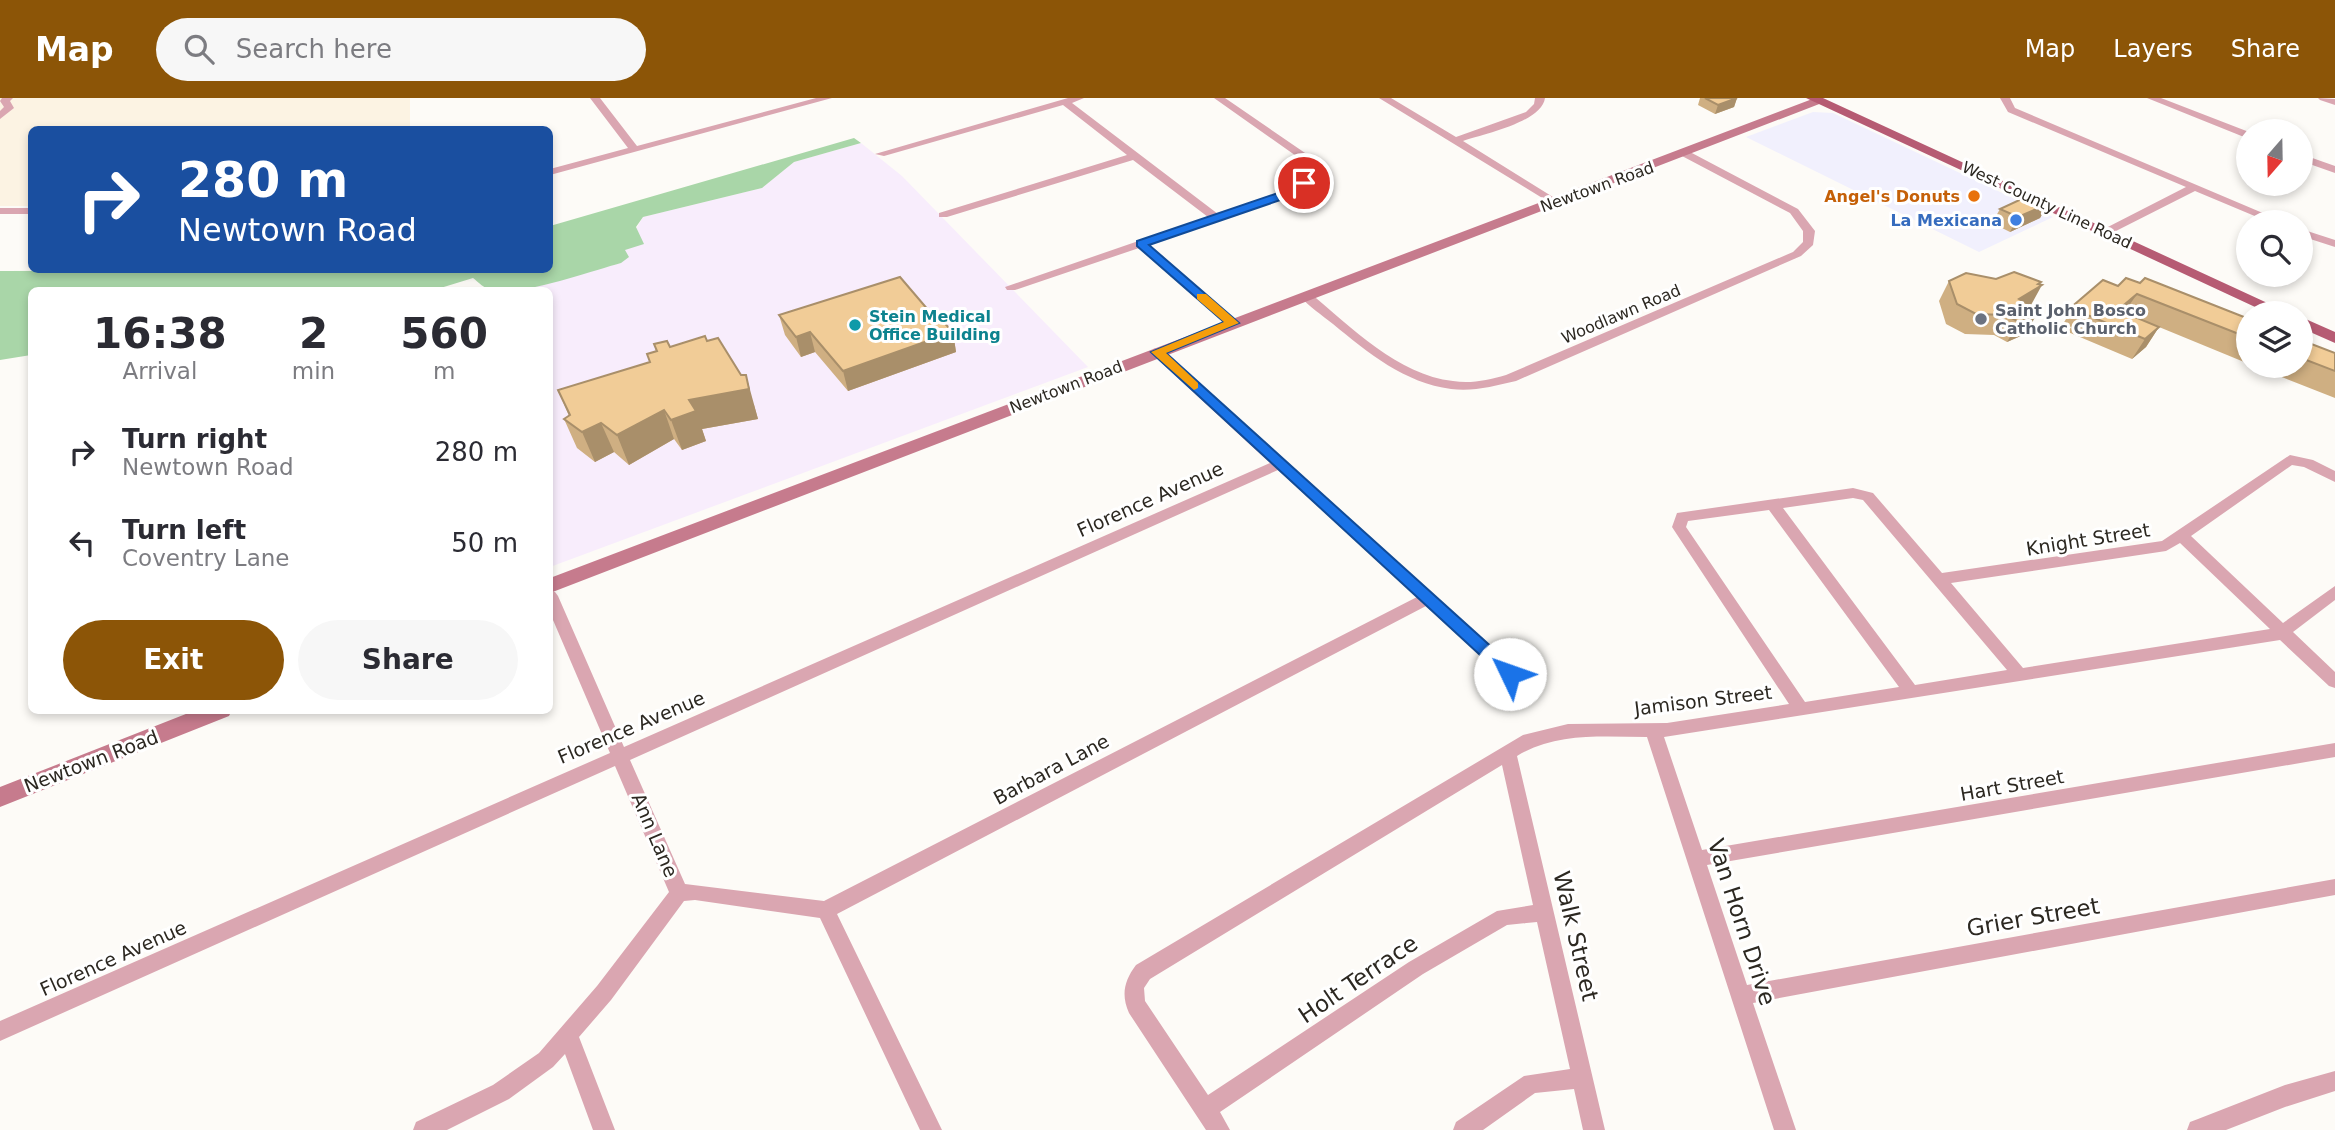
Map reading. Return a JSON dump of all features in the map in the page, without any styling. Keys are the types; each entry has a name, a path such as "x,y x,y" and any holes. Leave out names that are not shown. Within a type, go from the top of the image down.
{"main road":[{"name":"West County Line Road","path":"1816,100 2255,301"},
{"path":"2313,328 2335,338"}],"street":[{"path":"0,116 9,108 5,101 8,98"},
{"path":"595,98 634,149"},
{"path":"553,171 827,98"},
{"path":"880,154 1079,98"},
{"path":"1010,286 1295,190 1307,177 1308,168 1299,153 1219,98"},
{"path":"1384,98 1556,202"},
{"path":"1454,141 1530,114 1539,105 1540,98"},
{"path":"2005,98 2011,110 2249,210"},
{"path":"2152,98 2236,131"},
{"path":"2323,98 2335,102"},
{"name":"Newtown Road","path":"553,585 1233,323 1686,154 1816,100"},
{"path":"1065,102 1216,218"},
{"name":"Woodlawn Road","path":"1306,296 1406,373 1449,386 1483,386 1511,378 1797,254 1809,243 1809,231 1794,211 1686,154"},
{"path":"943,215 1134,156"},
{"path":"2314,162 2335,170"},
{"path":"2106,232 2194,187"},
{"path":"0,211 28,211"},
{"path":"2313,236 2335,244"},
{"path":"1141,244 1233,323"},
{"path":"1157,352 1510,674"},
{"name":"Knight Street","path":"1941,579 2154,549 2172,544 2286,462 2298,460 2335,477"},
{"name":"Florence Avenue","path":"0,1031 620,754 1280,464"},
{"path":"1801,709 1679,527 1680,519 1685,516 1853,493 1868,496 2020,675"},
{"path":"1773,505 1911,691"},
{"path":"2183,537 2335,682"},
{"name":"Jamison Street","path":"1205,1109 1136,1006 1133,991 1143,972 1529,740 1544,735 1653,730 1801,709 2283,633 2335,592"},
{"name":"Barbara Lane","path":"826,911 1427,599"},
{"name":"Ann Lane","path":"424,1130 501,1092 530,1074 568,1036 680,893 553,603"},
{"name":"Newtown Road","path":"0,796 211,714"},
{"name":"Van Horn Drive","path":"1653,730 1785,1130"},
{"name":"Hart Street","path":"1696,859 2335,750"},
{"name":"Walk Street","path":"1508,754 1594,1130"},
{"name":"Grier Street","path":"1740,996 2335,887"},
{"path":"680,893 695,892 826,911 930,1130"},
{"name":"Holt Terrace","path":"1205,1109 1416,968 1504,917 1545,912"},
{"path":"568,1036 604,1130"},
{"path":"1464,1130 1531,1083 1582,1078"},
{"path":"2198,1130 2285,1096 2335,1081"},
{"path":"1205,1109 1219,1130"}],"shaded area":[{"path":"0,98 410,98 410,126 28,126 28,206 0,206"},
{"path":"1813,112 1833,113 2053,217 1979,252 1746,137"},
{"path":"861,143 902,176 1088,367 553,566 553,287 523,287 621,263 624,250 643,217 762,188 794,162"}],"green space":[{"path":"854,138 861,143 794,162 762,188 643,217 636,227 644,244 625,250 629,257 621,263 537,287 486,287 473,278 444,287 28,287 28,355 0,360 0,271 553,273 553,225"}],"building":[{"path":"1705,98 1737,98 1718,105"},
{"path":"2030,195 2048,204 2018,217 2000,209"},
{"path":"2014,272 2041,282 2038,284 2042,285 2019,299 2039,310 2032,313 2035,315 2019,322 2006,315 1976,314 1957,304 1949,281 1966,273 1996,279"},
{"path":"900,277 929,311 932,310 953,332 843,371 810,332 796,337 779,315"},
{"path":"2126,278 2140,283 2145,278 2236,314 2236,333 2137,294 2118,310 2159,327 2145,339 2080,312 2085,308 2075,304 2103,280 2118,286"},
{"path":"705,336 707,341 718,338 741,375 746,375 749,389 689,400 696,411 671,420 664,410 617,435 601,423 582,432 564,419 570,415 558,390 650,362 647,354 657,351 654,344 667,341 670,347"},
{"path":"2313,345 2335,353 2335,371 2313,363"}],"slow traffic":[{"path":"1194,385 1157,352 1233,323 1202,297"}],"place":[{"name":"Angel's Donuts","path":"1974,196"},
{"name":"La Mexicana","path":"2016,220"},
{"name":"Saint John Bosco Catholic Church","path":"1981,319"},
{"name":"Stein Medical Office Building","path":"855,325"}],"route":[{"path":"1304,183 1285,195 1141,244 1233,323 1157,352 1510,674"}]}
